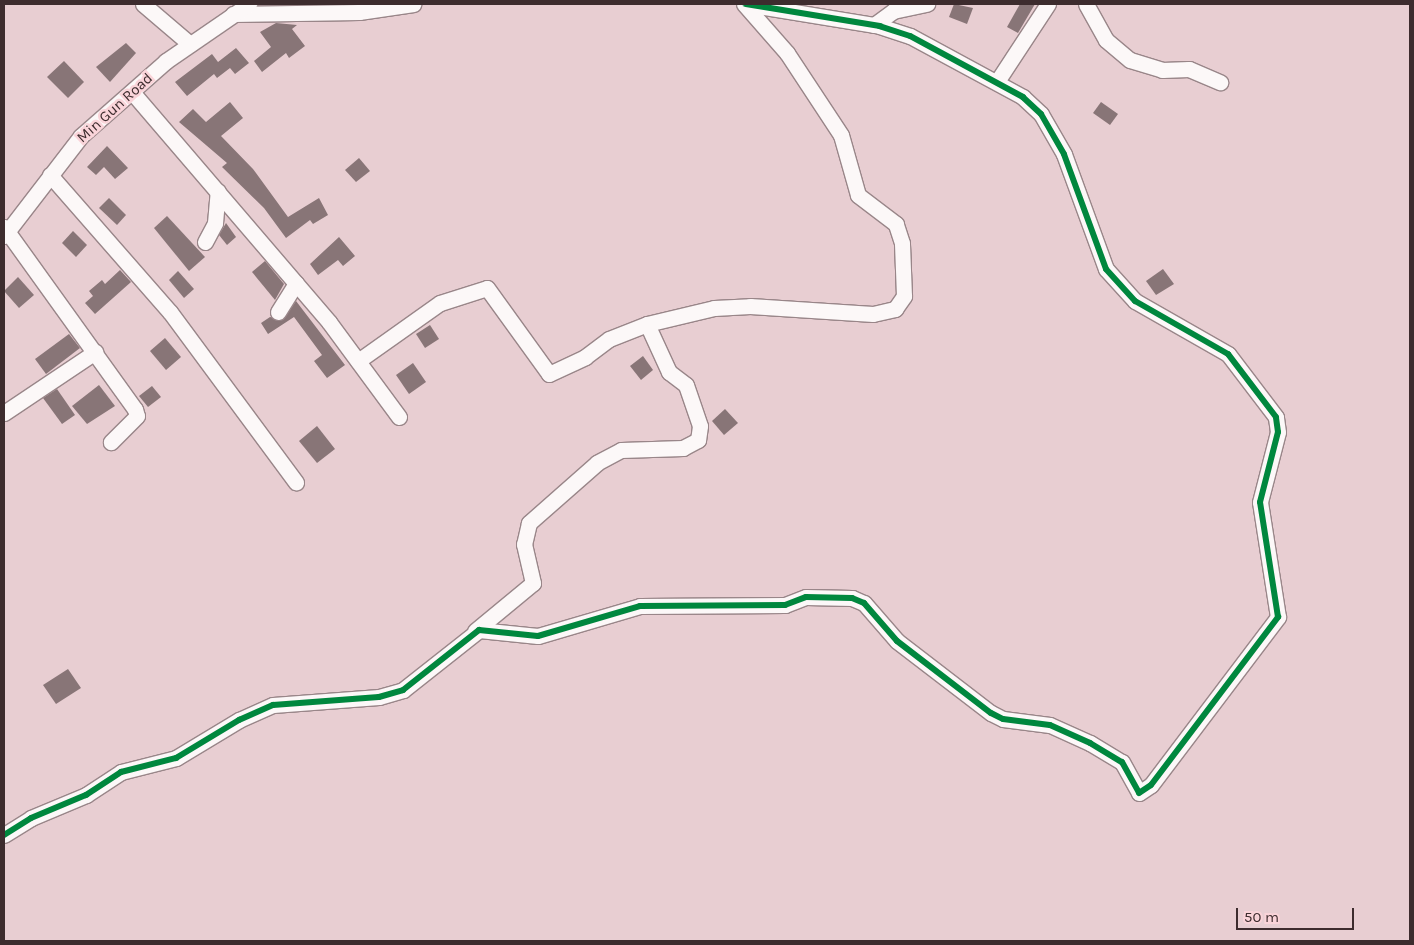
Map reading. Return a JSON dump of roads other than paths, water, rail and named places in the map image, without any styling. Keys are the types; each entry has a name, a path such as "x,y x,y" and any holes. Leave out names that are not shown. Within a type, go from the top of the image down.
{"street":[{"path":"143,4 190,44"},
{"name":"Min Gun Road","path":"5,231 81,136 190,44 249,4"},
{"path":"232,14 359,12 413,4"},
{"path":"472,634 491,629 538,636 652,605 785,605 806,597 852,598 872,611 897,641 992,713 1003,719 1050,725 1090,743 1122,762 1139,793 1151,785 1278,617 1260,502 1279,424 1228,354 1151,312 1120,287 1099,258 1064,154 1049,125 1023,97 998,80 936,47 874,25 745,4"},
{"path":"358,362 440,303 484,288 492,292 508,322 551,375 609,339 647,324 714,308 750,306 873,314 895,309 904,296 902,244 896,224 858,194 841,135 787,53 745,4"},
{"path":"874,25 893,11 927,4"},
{"path":"998,80 1048,4"},
{"path":"1086,4 1102,36 1119,54 1145,67 1189,69 1220,82"},
{"path":"132,92 296,283 399,417"},
{"path":"50,175 170,312 296,482"},
{"path":"205,242 215,223 218,191"},
{"path":"5,231 95,352 137,414 111,442"},
{"path":"278,312 296,283"},
{"path":"4,835 31,818 86,795 121,772 176,758 239,720 273,705 379,697 403,690 533,583 525,534 538,514 612,454 643,446 683,448 700,437 686,385 669,372 647,324"},
{"path":"4,412 95,352"}]}
